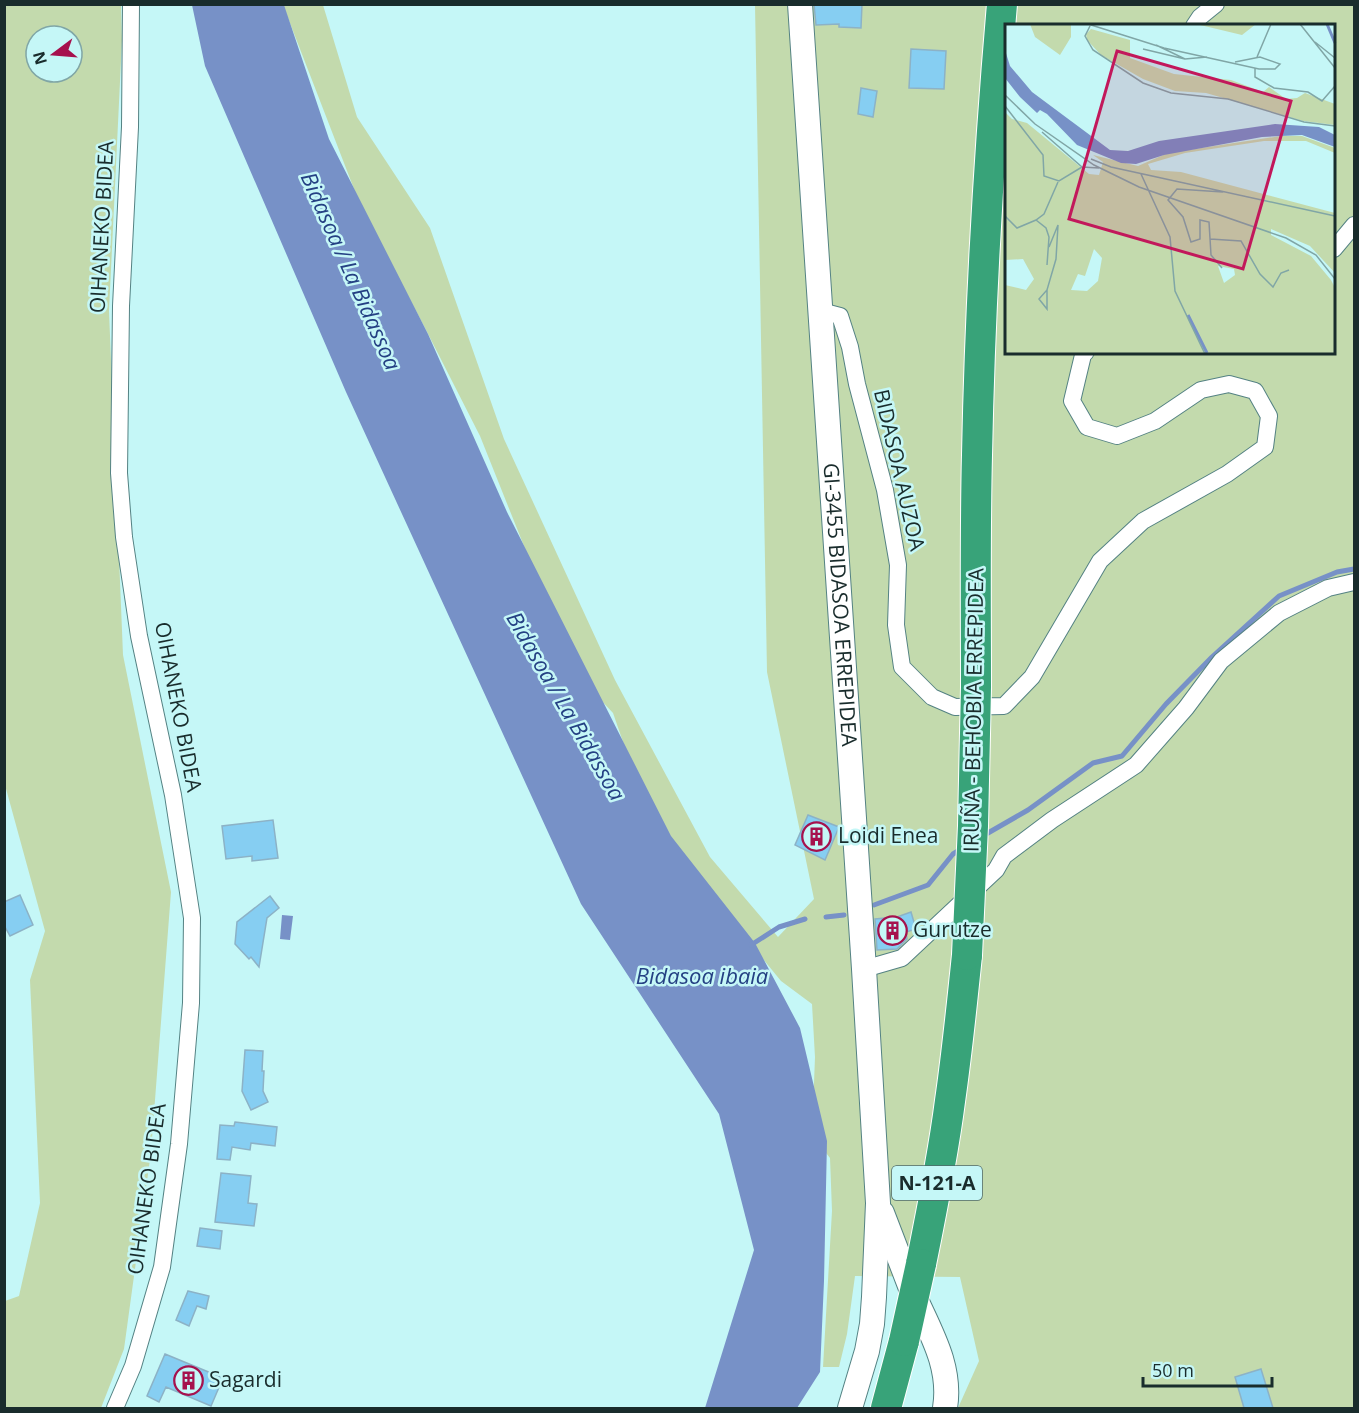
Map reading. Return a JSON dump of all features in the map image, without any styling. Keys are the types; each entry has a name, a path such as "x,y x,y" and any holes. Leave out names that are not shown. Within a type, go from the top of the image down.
{"highway":[{"name":"IRUÑA - BEHOBIA ERREPIDEA","path":"886,1408 904,1341 938,1181 960,1027 967,956 974,826 976,478 980,357 989,162 1002,4"}],"street":[{"name":"OIHANEKO BIDEA","path":"115,1408 133,1366 162,1267 179,1144 191,1003 192,918 173,795 139,636 124,537 118,473 120,306 130,127 131,4"},
{"name":"GI-3455 BIDASOA ERREPIDEA","path":"800,4 878,1203"},
{"path":"1195,24 1216,4"},
{"path":"1335,248 1354,225"},
{"name":"BIDASOA AUZOA","path":"821,311 840,316 850,347 857,384 885,490 898,565 896,625 902,667 932,697 955,707 1004,706 1032,677 1100,561 1143,521 1227,474 1265,447 1269,416 1255,391 1229,384 1202,390 1155,421 1117,436 1087,427 1072,401 1084,354"},
{"path":"864,969 902,958 996,870 1004,856 1052,820 1136,765 1186,708 1221,662 1279,613 1328,588 1354,582"},
{"path":"878,1203 917,1278 945,1370 948,1393 945,1408"},
{"path":"850,1408 867,1351 872,1324 878,1203"},
{"path":"874,1297 887,1287 895,1287 917,1278"}],"green space":[{"path":"5,5 121,5 122,40 109,311 123,655 171,892 151,1152 124,1349 101,1408 5,1408 5,1301 19,1296 40,1203 30,980 45,931 5,785"},
{"path":"283,5 323,5 357,117 430,228 504,439 615,680 710,857 778,937 814,899 767,672 755,5 1354,5 1354,1408 958,1408 979,1361 960,1277 855,1276 847,1334 839,1367 823,1367 832,1211 830,1158 812,1135 815,1057 812,1004 781,981 717,903 646,808 613,713 574,671 480,436 361,207"}],"water":[{"name":"Bidasoa ibaia","path":"192,5 284,5 329,139 428,334 507,512 671,836 755,943 800,1028 827,1141 820,1372 797,1408 705,1408 754,1250 719,1114 581,904 346,392 205,66"},
{"path":"282,915 293,916 290,940 280,939"}],"building":[{"path":"814,4 862,4 861,28 839,27 839,24 816,25"},
{"path":"911,49 946,51 944,89 909,88"},
{"path":"861,88 877,91 873,117 858,114"},
{"name":"Loidi Enea","path":"808,815 839,827 825,860 795,845"},
{"path":"273,820 278,858 252,861 252,856 226,859 222,826"},
{"path":"20,895 33,925 10,936 4,925 4,902"},
{"path":"270,896 279,908 267,918 259,967 235,944 237,922"},
{"name":"Gurutze","path":"911,912 916,929 906,932 907,939 897,949 877,950 875,919 897,917"},
{"path":"245,1050 263,1051 263,1091 268,1102 251,1110 242,1091"},
{"path":"235,1122 277,1127 275,1146 251,1143 250,1150 232,1147 230,1160 217,1159 220,1125 234,1126"},
{"path":"221,1173 251,1176 248,1203 257,1204 254,1226 215,1222"},
{"path":"200,1228 222,1231 220,1249 197,1246"},
{"path":"188,1291 209,1296 206,1309 197,1306 189,1326 176,1320"},
{"name":"Sagardi","path":"165,1354 223,1378 211,1406 166,1387 159,1402 147,1396"},
{"path":"1261,1369 1273,1408 1244,1408 1235,1377"}],"waterway":[{"path":"981,837 1028,810 1093,763 1122,756 1166,704 1212,657 1279,596 1337,572 1354,569"},
{"path":"874,905 928,885 953,854 963,848"},
{"path":"826,917 844,915"},
{"path":"751,945 779,927 805,919"}],"place":[{"name":"Loidi Enea","path":"817,836"},
{"name":"Gurutze","path":"892,930"},
{"name":"Sagardi","path":"188,1380"}],"water label":[{"name":"Bidasoa / La Bidassoa","path":"351,271"},
{"name":"Bidasoa / La Bidassoa","path":"566,706"}]}
